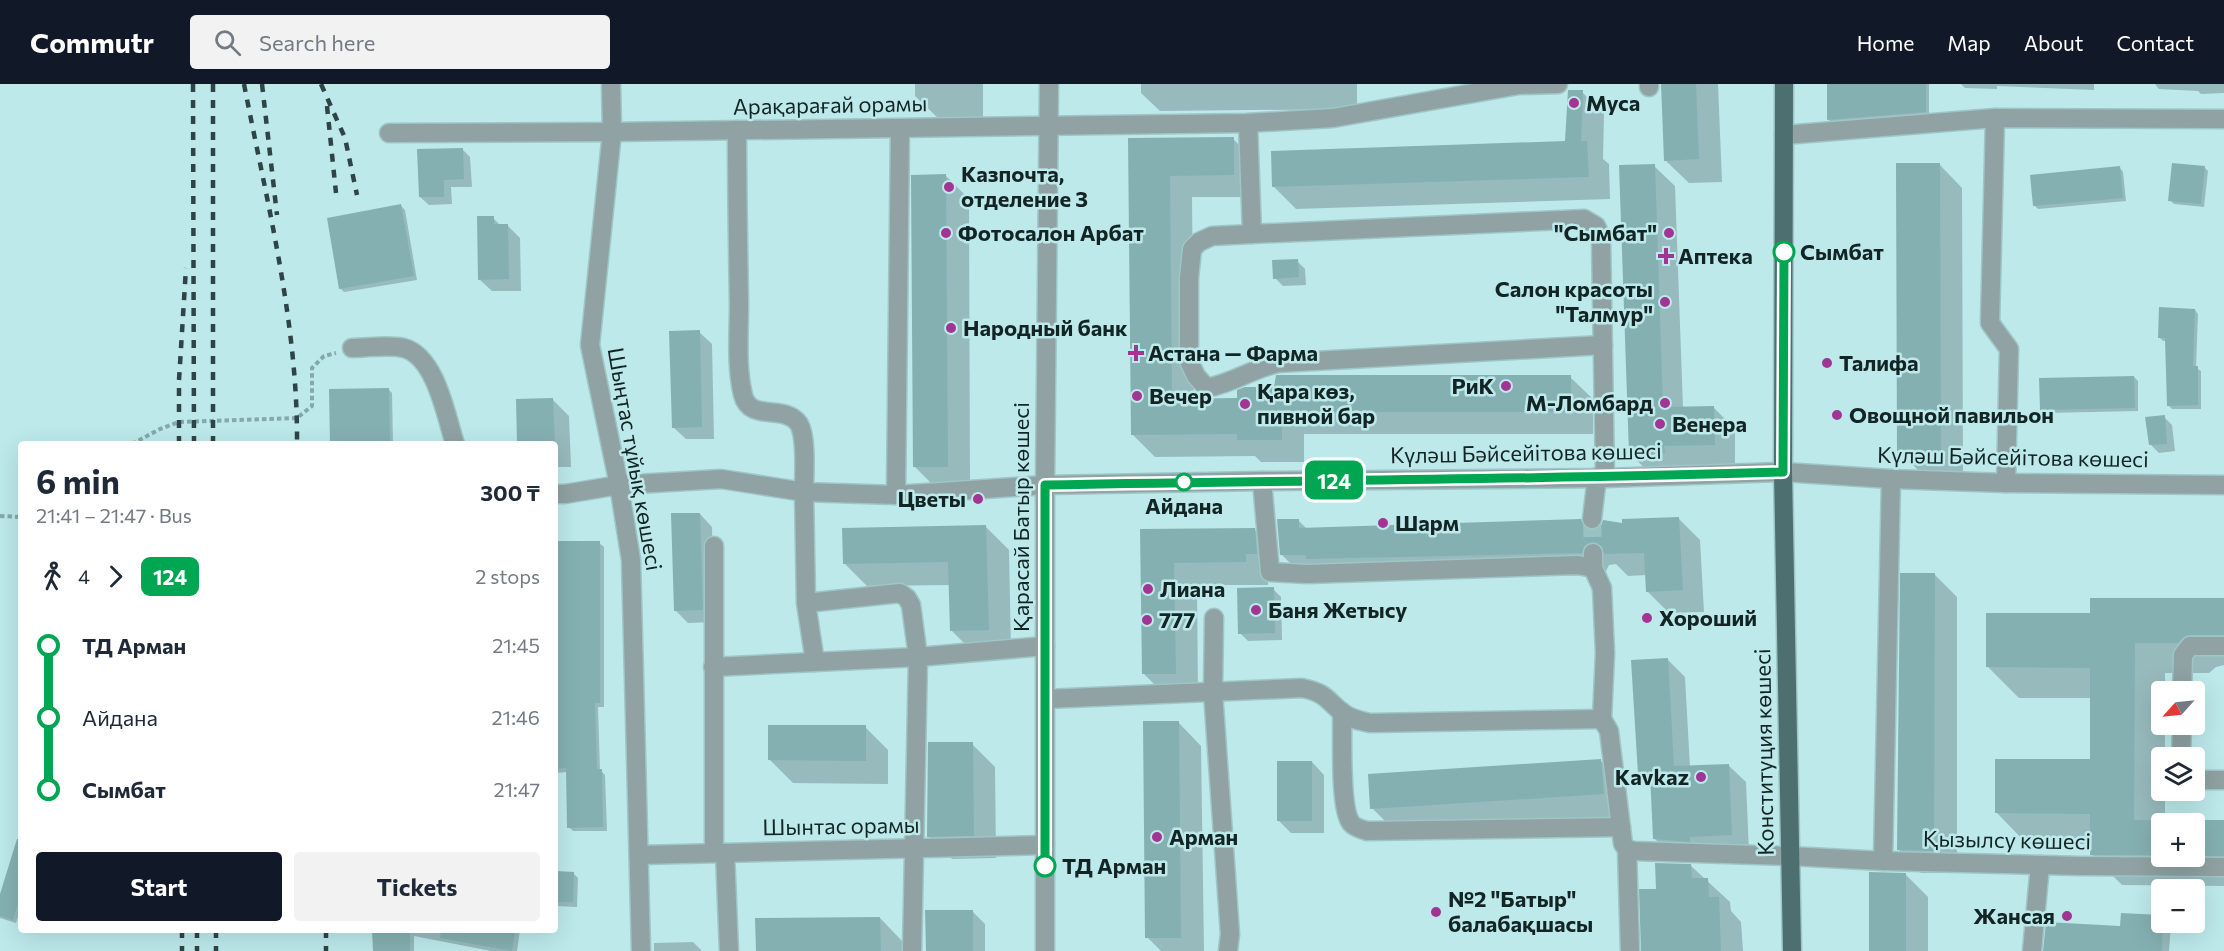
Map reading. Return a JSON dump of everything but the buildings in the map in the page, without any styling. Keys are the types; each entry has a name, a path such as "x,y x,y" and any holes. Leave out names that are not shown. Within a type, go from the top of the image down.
{"main road":[{"name":"Конституция көшесі","path":"1784,84 1783,472 1792,951"}],"street":[{"name":"Шыңтас тұйық көшесі","path":"611,84 612,132 590,345 619,485 631,560 641,951"},
{"name":"Қарасай Батыр көшесі","path":"1046,951 1045,485 1049,84"},
{"name":"Арақарағай орамы","path":"389,133 900,129 1248,123 1333,118 1519,85 1558,84"},
{"path":"1784,135 1995,118 2224,119"},
{"path":"1995,118 1990,323 2009,349 2006,483"},
{"path":"1248,123 1252,234"},
{"path":"896,495 900,129"},
{"path":"737,130 739,359 743,398 748,407 791,417 800,425 803,437 806,603 815,662"},
{"path":"1592,519 1601,477 1603,345 1601,237 1596,226 1584,219 1212,236 1198,242 1192,249 1189,278 1189,361 1196,376 1207,387 1233,381 1261,367 1278,363 1603,345"},
{"path":"352,348 401,347 412,351 430,372 454,441"},
{"name":"Күләш Бәйсейітова көшесі","path":"558,494 619,485 721,479 804,492 896,495 1045,485 1783,472 2006,483 2224,485"},
{"path":"1883,861 1891,479"},
{"path":"1262,481 1270,572 1307,574 1578,565 1593,560 1602,588 1605,653 1602,719 1609,730 1623,844 1627,849 1630,951"},
{"path":"714,546 713,667 719,853 729,951"},
{"path":"806,603 900,594 907,598 911,605 918,657 912,951"},
{"path":"1214,618 1213,692 1230,934 1228,951"},
{"path":"713,667 918,657 1045,646"},
{"path":"2182,681 2183,656 2190,646 2224,646"},
{"path":"1046,699 1302,688 1316,691 1355,720 1370,723 1602,719"},
{"path":"1342,712 1344,807 1350,822 1357,828 1367,831 1621,827"},
{"path":"2205,780 2224,780"},
{"name":"Шынтас орамы","path":"639,855 1045,845"},
{"name":"Қызылсу көшесі","path":"1627,849 1883,861 2224,867"},
{"path":"2032,951 2040,865"}],"path":[{"path":"138,441 179,422 297,418 312,406 312,368 324,356 352,348"},
{"path":"0,516 18,517"}],"tunnel":[{"path":"1592,519 1593,553"}],"railway":[{"path":"193,84 194,441"},
{"path":"213,84 213,441"},
{"path":"244,84 287,308 296,399 297,441"},
{"path":"262,84 277,215"},
{"path":"321,84 345,138 357,195"},
{"path":"327,106 336,193"},
{"path":"179,441 179,380 186,268"},
{"path":"182,933 182,951"},
{"path":"197,933 197,951"},
{"path":"216,933 216,951"},
{"path":"326,933 326,951"}],"bus line":[{"name":"124","path":"1045,866 1045,485 1605,478 1783,472 1784,252"}],"place":[{"name":"Муса","path":"1574,103"},
{"name":"Казпочта, отделение 3","path":"949,187"},
{"name":"Фотосалон Арбат","path":"946,233"},
{"name":"\"Сымбат\"","path":"1669,233"},
{"name":"Сымбат","path":"1784,252"},
{"name":"Аптека","path":"1666,256"},
{"name":"Салон красоты \"Талмур\"","path":"1665,302"},
{"name":"Народный банк","path":"951,328"},
{"name":"Астана — Фарма","path":"1136,353"},
{"name":"Талифа","path":"1827,363"},
{"name":"РиК","path":"1506,386"},
{"name":"Вечер","path":"1137,396"},
{"name":"М-Ломбард","path":"1665,403"},
{"name":"Қара көз, пивной бар","path":"1245,404"},
{"name":"Овощной павильон","path":"1837,415"},
{"name":"Венера","path":"1660,424"},
{"name":"Айдана","path":"1184,482"},
{"name":"Цветы","path":"978,499"},
{"name":"Шарм","path":"1383,523"},
{"name":"Лиана","path":"1148,589"},
{"name":"Баня Жетысу","path":"1256,610"},
{"name":"Хороший","path":"1647,618"},
{"name":"777","path":"1147,620"},
{"name":"Kavkaz","path":"1701,777"},
{"name":"Арман","path":"1157,837"},
{"name":"ТД Арман","path":"1045,866"},
{"name":"№2 \"Батыр\" балабақшасы","path":"1436,912"},
{"name":"Жансая","path":"2067,916"}]}
